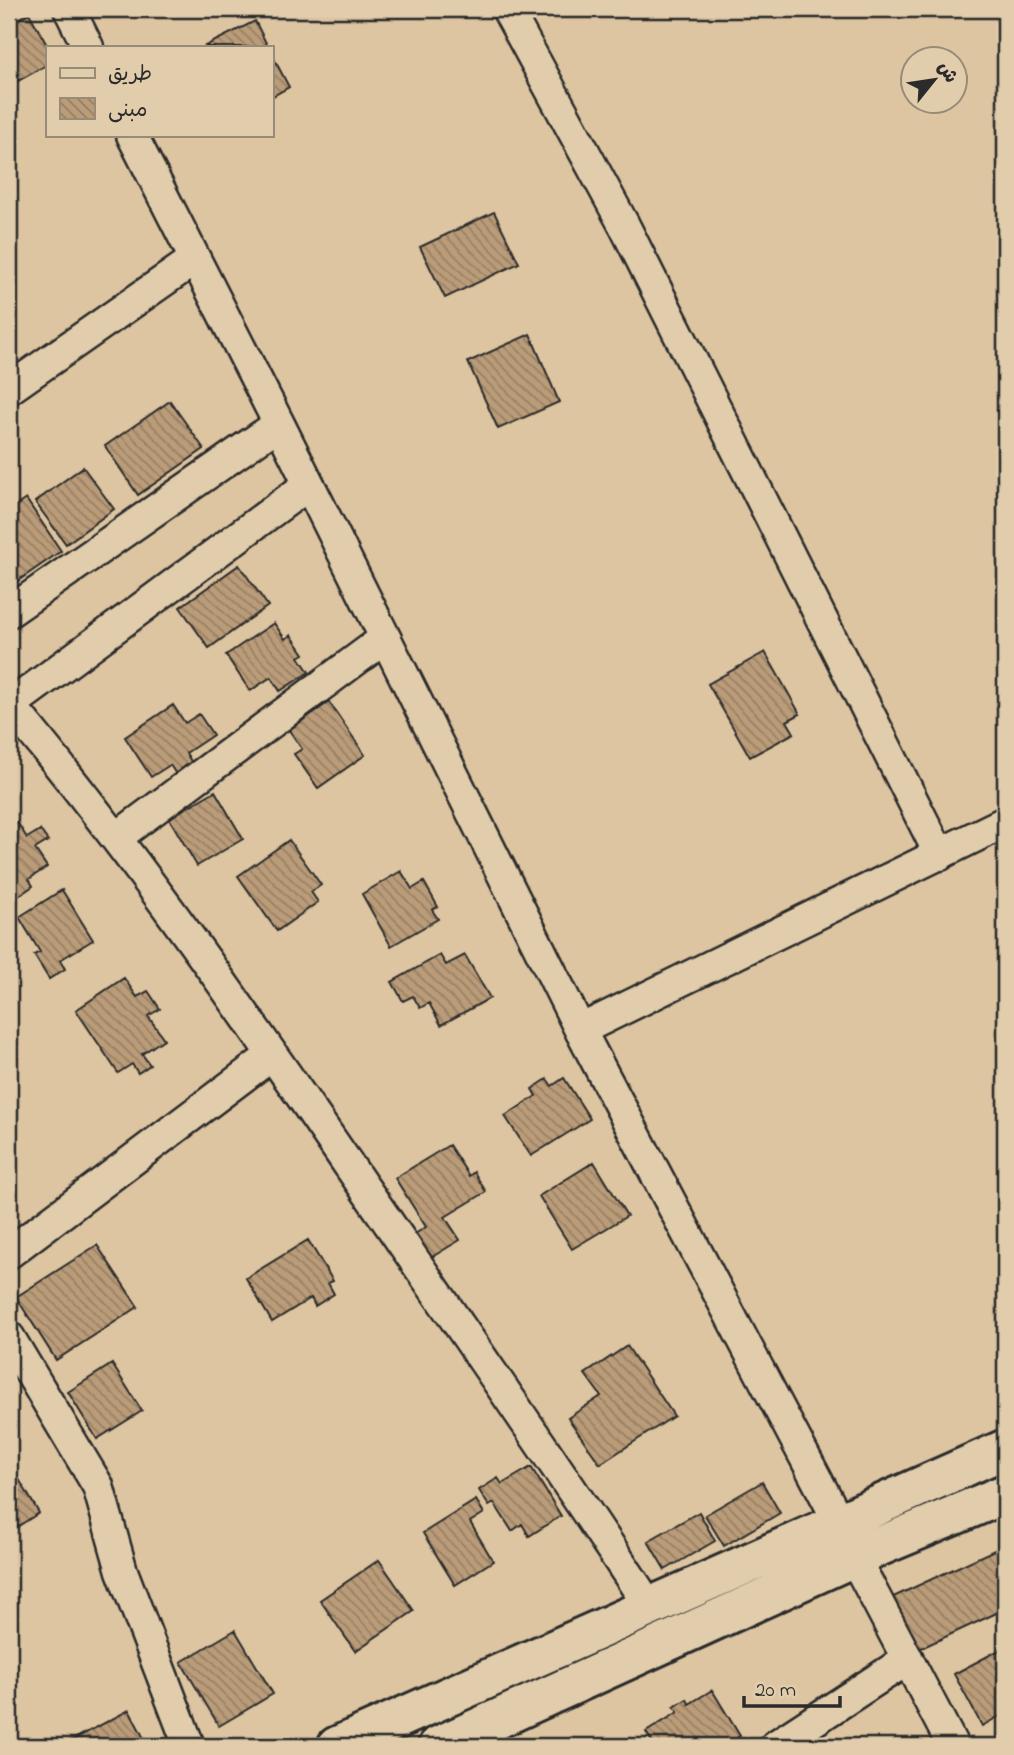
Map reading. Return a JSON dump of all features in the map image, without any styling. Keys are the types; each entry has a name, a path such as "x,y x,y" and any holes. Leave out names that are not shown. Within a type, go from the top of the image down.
{"main road":[{"path":"337,1746 1005,1449"},
{"path":"438,1746 854,1557 1005,1494"}],"street":[{"path":"69,9 88,46"},
{"path":"507,9 631,239 940,855"},
{"path":"133,136 580,1030 839,1522 854,1557 953,1746"},
{"path":"9,389 195,259"},
{"path":"9,612 279,424"},
{"path":"308,485 9,705 116,838 272,1055 568,1483 649,1606"},
{"path":"116,838 384,639"},
{"path":"580,1030 1005,822"},
{"path":"9,1253 272,1055"},
{"path":"9,1337 98,1486 122,1571 189,1746"},
{"path":"775,1746 908,1659"}],"building":[{"path":"29,13 47,46 46,66 9,86 9,24"},
{"path":"255,21 268,46 205,46"},
{"path":"273,57 289,87 273,96"},
{"path":"494,212 519,263 445,298 420,247"},
{"path":"530,334 559,402 498,429 468,362"},
{"path":"170,401 204,449 138,495 105,446"},
{"path":"83,467 114,509 66,544 35,502"},
{"path":"26,499 61,551 9,587 9,510"},
{"path":"239,565 268,606 209,648 180,607"},
{"path":"274,623 285,639 291,635 304,654 299,657 309,672 280,691 271,677 250,691 226,655"},
{"path":"765,652 800,714 787,721 794,733 750,757 708,684"},
{"path":"329,702 365,755 318,788 294,754 302,749 289,730"},
{"path":"173,705 185,723 199,714 213,735 186,753 192,763 176,774 170,765 151,777 125,737"},
{"path":"215,791 243,839 197,866 169,818"},
{"path":"17,822 27,838 40,830 48,841 35,849 47,867 29,879 33,886 14,899 11,893 9,895 9,827"},
{"path":"289,840 321,885 311,892 318,902 277,931 238,876"},
{"path":"401,871 412,889 424,882 438,907 432,910 438,919 391,946 362,894"},
{"path":"62,890 93,940 60,960 65,969 49,979 34,955 40,952 19,917"},
{"path":"440,955 446,965 465,955 490,998 441,1025 429,1003 420,1008 413,996 403,1001 392,982"},
{"path":"124,978 137,997 148,991 160,1009 148,1016 164,1039 142,1054 150,1065 138,1073 132,1064 118,1073 76,1010"},
{"path":"564,1078 590,1119 531,1156 505,1116 536,1096 532,1089 547,1079 552,1086"},
{"path":"449,1145 469,1176 474,1172 486,1192 445,1217 460,1240 422,1263 407,1239 426,1227 395,1178"},
{"path":"594,1162 627,1216 572,1249 539,1196"},
{"path":"308,1240 333,1281 328,1283 334,1294 315,1306 311,1298 272,1322 246,1278"},
{"path":"97,1245 138,1307 56,1360 16,1297"},
{"path":"627,1346 674,1416 600,1464 568,1418 601,1396 585,1374"},
{"path":"112,1364 142,1411 97,1439 68,1392"},
{"path":"531,1467 561,1516 529,1536 522,1524 512,1531 494,1503 489,1506 479,1490 498,1478 502,1484"},
{"path":"9,1476 11,1481 17,1476 39,1513 9,1532"},
{"path":"762,1482 780,1513 724,1546 705,1515"},
{"path":"476,1500 484,1513 470,1522 493,1561 455,1585 423,1533"},
{"path":"699,1512 715,1541 665,1570 648,1541"},
{"path":"1005,1545 1005,1609 913,1652 889,1599"},
{"path":"379,1560 414,1611 355,1651 320,1600"},
{"path":"235,1630 273,1694 219,1726 181,1662"},
{"path":"1005,1647 1005,1713 982,1726 954,1674"},
{"path":"712,1690 740,1736 724,1746 655,1746 646,1732 678,1712 674,1707 687,1699 689,1704"},
{"path":"129,1710 148,1746 61,1746"}]}
